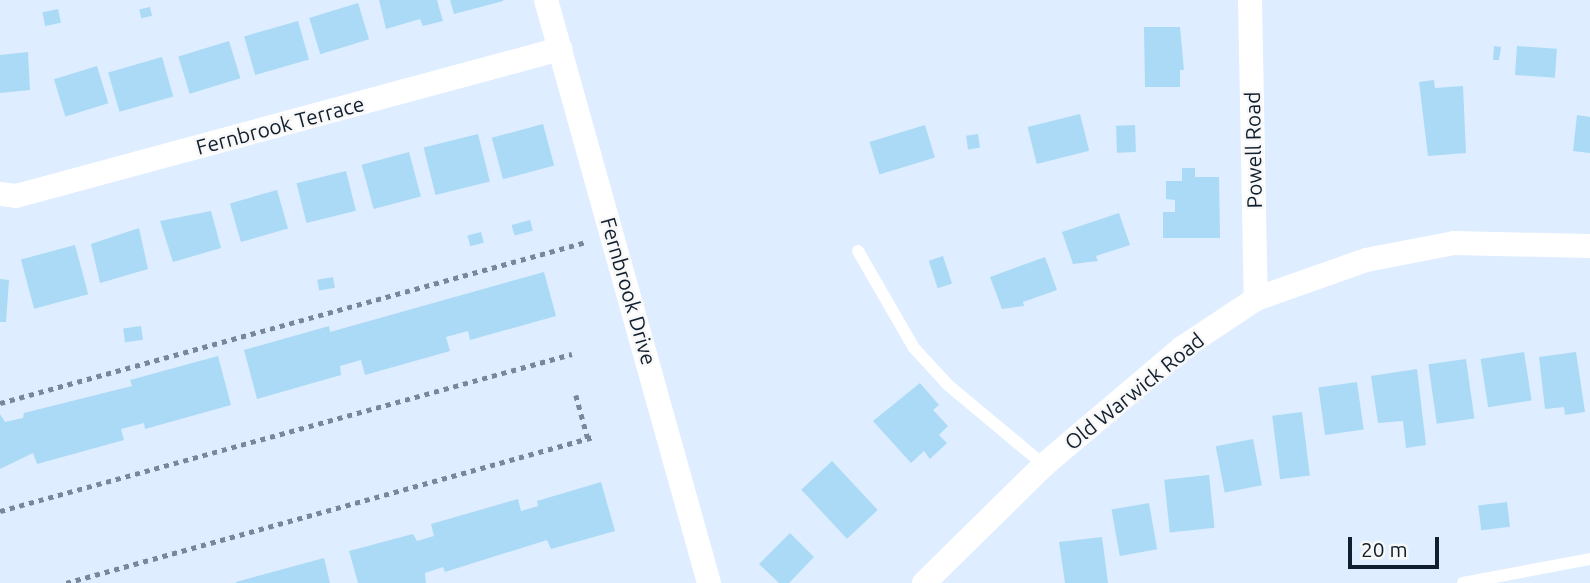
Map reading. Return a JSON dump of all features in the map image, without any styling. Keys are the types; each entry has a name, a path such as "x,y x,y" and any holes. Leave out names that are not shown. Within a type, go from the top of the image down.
{"street":[{"name":"Fernbrook Drive","path":"546,0 709,583"},
{"name":"Powell Road","path":"1250,0 1255,299"},
{"name":"Fernbrook Terrace","path":"0,194 16,196 560,49"},
{"name":"Old Warwick Road","path":"924,583 1044,465 1182,348 1255,299 1366,261 1454,243 1590,246"}],"lane":[{"path":"858,251 914,348 948,385 1044,465"},
{"path":"1462,583 1590,559"}],"path":[{"path":"0,403 594,240"},
{"path":"0,511 572,354"},
{"path":"65,583 591,438 576,395"}],"building":[{"path":"379,0 437,0 443,21 423,26 420,19 386,29"},
{"path":"450,0 503,0 503,1 454,14"},
{"path":"358,3 369,39 320,54 309,18"},
{"path":"150,7 152,16 141,18 139,9"},
{"path":"58,9 61,23 45,26 42,12"},
{"path":"298,21 309,59 255,75 244,36"},
{"path":"1144,27 1180,27 1184,70 1180,70 1180,87 1145,87"},
{"path":"229,41 240,78 190,94 178,56"},
{"path":"1494,46 1501,47 1499,60 1493,60"},
{"path":"1517,46 1557,49 1555,78 1515,75"},
{"path":"28,52 30,90 0,93 0,55"},
{"path":"162,57 173,96 119,112 108,72"},
{"path":"97,66 108,103 65,116 54,79"},
{"path":"1434,80 1435,88 1463,86 1466,153 1428,156 1419,82"},
{"path":"1080,114 1089,151 1037,164 1028,127"},
{"path":"1577,115 1590,117 1590,153 1573,151"},
{"path":"543,124 554,166 503,179 492,138"},
{"path":"925,125 935,158 879,174 870,142"},
{"path":"1135,125 1136,152 1117,153 1116,126"},
{"path":"478,134 490,182 436,195 424,148"},
{"path":"978,134 980,148 968,150 966,136"},
{"path":"409,152 421,196 374,209 362,165"},
{"path":"1182,168 1195,168 1195,177 1219,177 1220,238 1163,238 1163,212 1175,212 1175,200 1166,199 1166,181 1182,181"},
{"path":"346,171 356,211 306,223 297,183"},
{"path":"277,190 288,228 241,242 230,204"},
{"path":"211,211 221,248 173,262 160,221"},
{"path":"1119,213 1130,245 1096,256 1098,261 1073,264 1062,232"},
{"path":"530,220 533,231 514,236 512,225"},
{"path":"139,228 148,269 100,283 91,244"},
{"path":"481,232 484,243 470,246 467,236"},
{"path":"75,245 88,294 34,309 21,259"},
{"path":"943,256 952,284 938,288 929,261"},
{"path":"1045,257 1057,290 1023,302 1024,306 1002,309 990,277"},
{"path":"544,272 556,316 470,340 468,331 446,337 450,351 365,375 361,360 340,366 341,375 257,399 244,350 329,326 330,332"},
{"path":"333,277 335,288 319,291 317,280"},
{"path":"0,279 9,280 6,322 0,322"},
{"path":"141,326 143,340 125,342 123,329"},
{"path":"1524,352 1532,400 1488,407 1481,359"},
{"path":"1576,352 1585,412 1565,415 1564,407 1545,409 1539,357"},
{"path":"218,356 231,405 145,429 144,423 121,429 124,440 37,464 33,453 0,469 0,414 5,422 23,418 24,413 132,386 130,380"},
{"path":"1466,359 1474,418 1437,424 1428,364"},
{"path":"1417,369 1426,445 1406,448 1403,421 1378,423 1371,376"},
{"path":"1357,382 1364,430 1325,435 1318,387"},
{"path":"920,383 939,405 933,410 948,426 939,435 947,443 930,459 924,451 911,463 873,421"},
{"path":"1302,412 1310,476 1280,479 1272,416"},
{"path":"1253,439 1262,485 1225,492 1216,446"},
{"path":"832,461 878,510 847,539 801,490"},
{"path":"1209,475 1215,528 1170,532 1164,480"},
{"path":"601,482 615,531 551,549 547,540 445,572 443,567 425,573 426,583 358,583 349,551 413,534 417,541 434,536 431,524 518,499 521,511 538,506 537,501"},
{"path":"1507,502 1510,527 1481,530 1478,506"},
{"path":"1149,503 1157,549 1120,556 1112,510"},
{"path":"790,533 814,557 789,583 779,583 759,564"},
{"path":"1102,537 1108,583 1065,583 1059,542"},
{"path":"324,558 330,583 236,583 236,582"}]}
